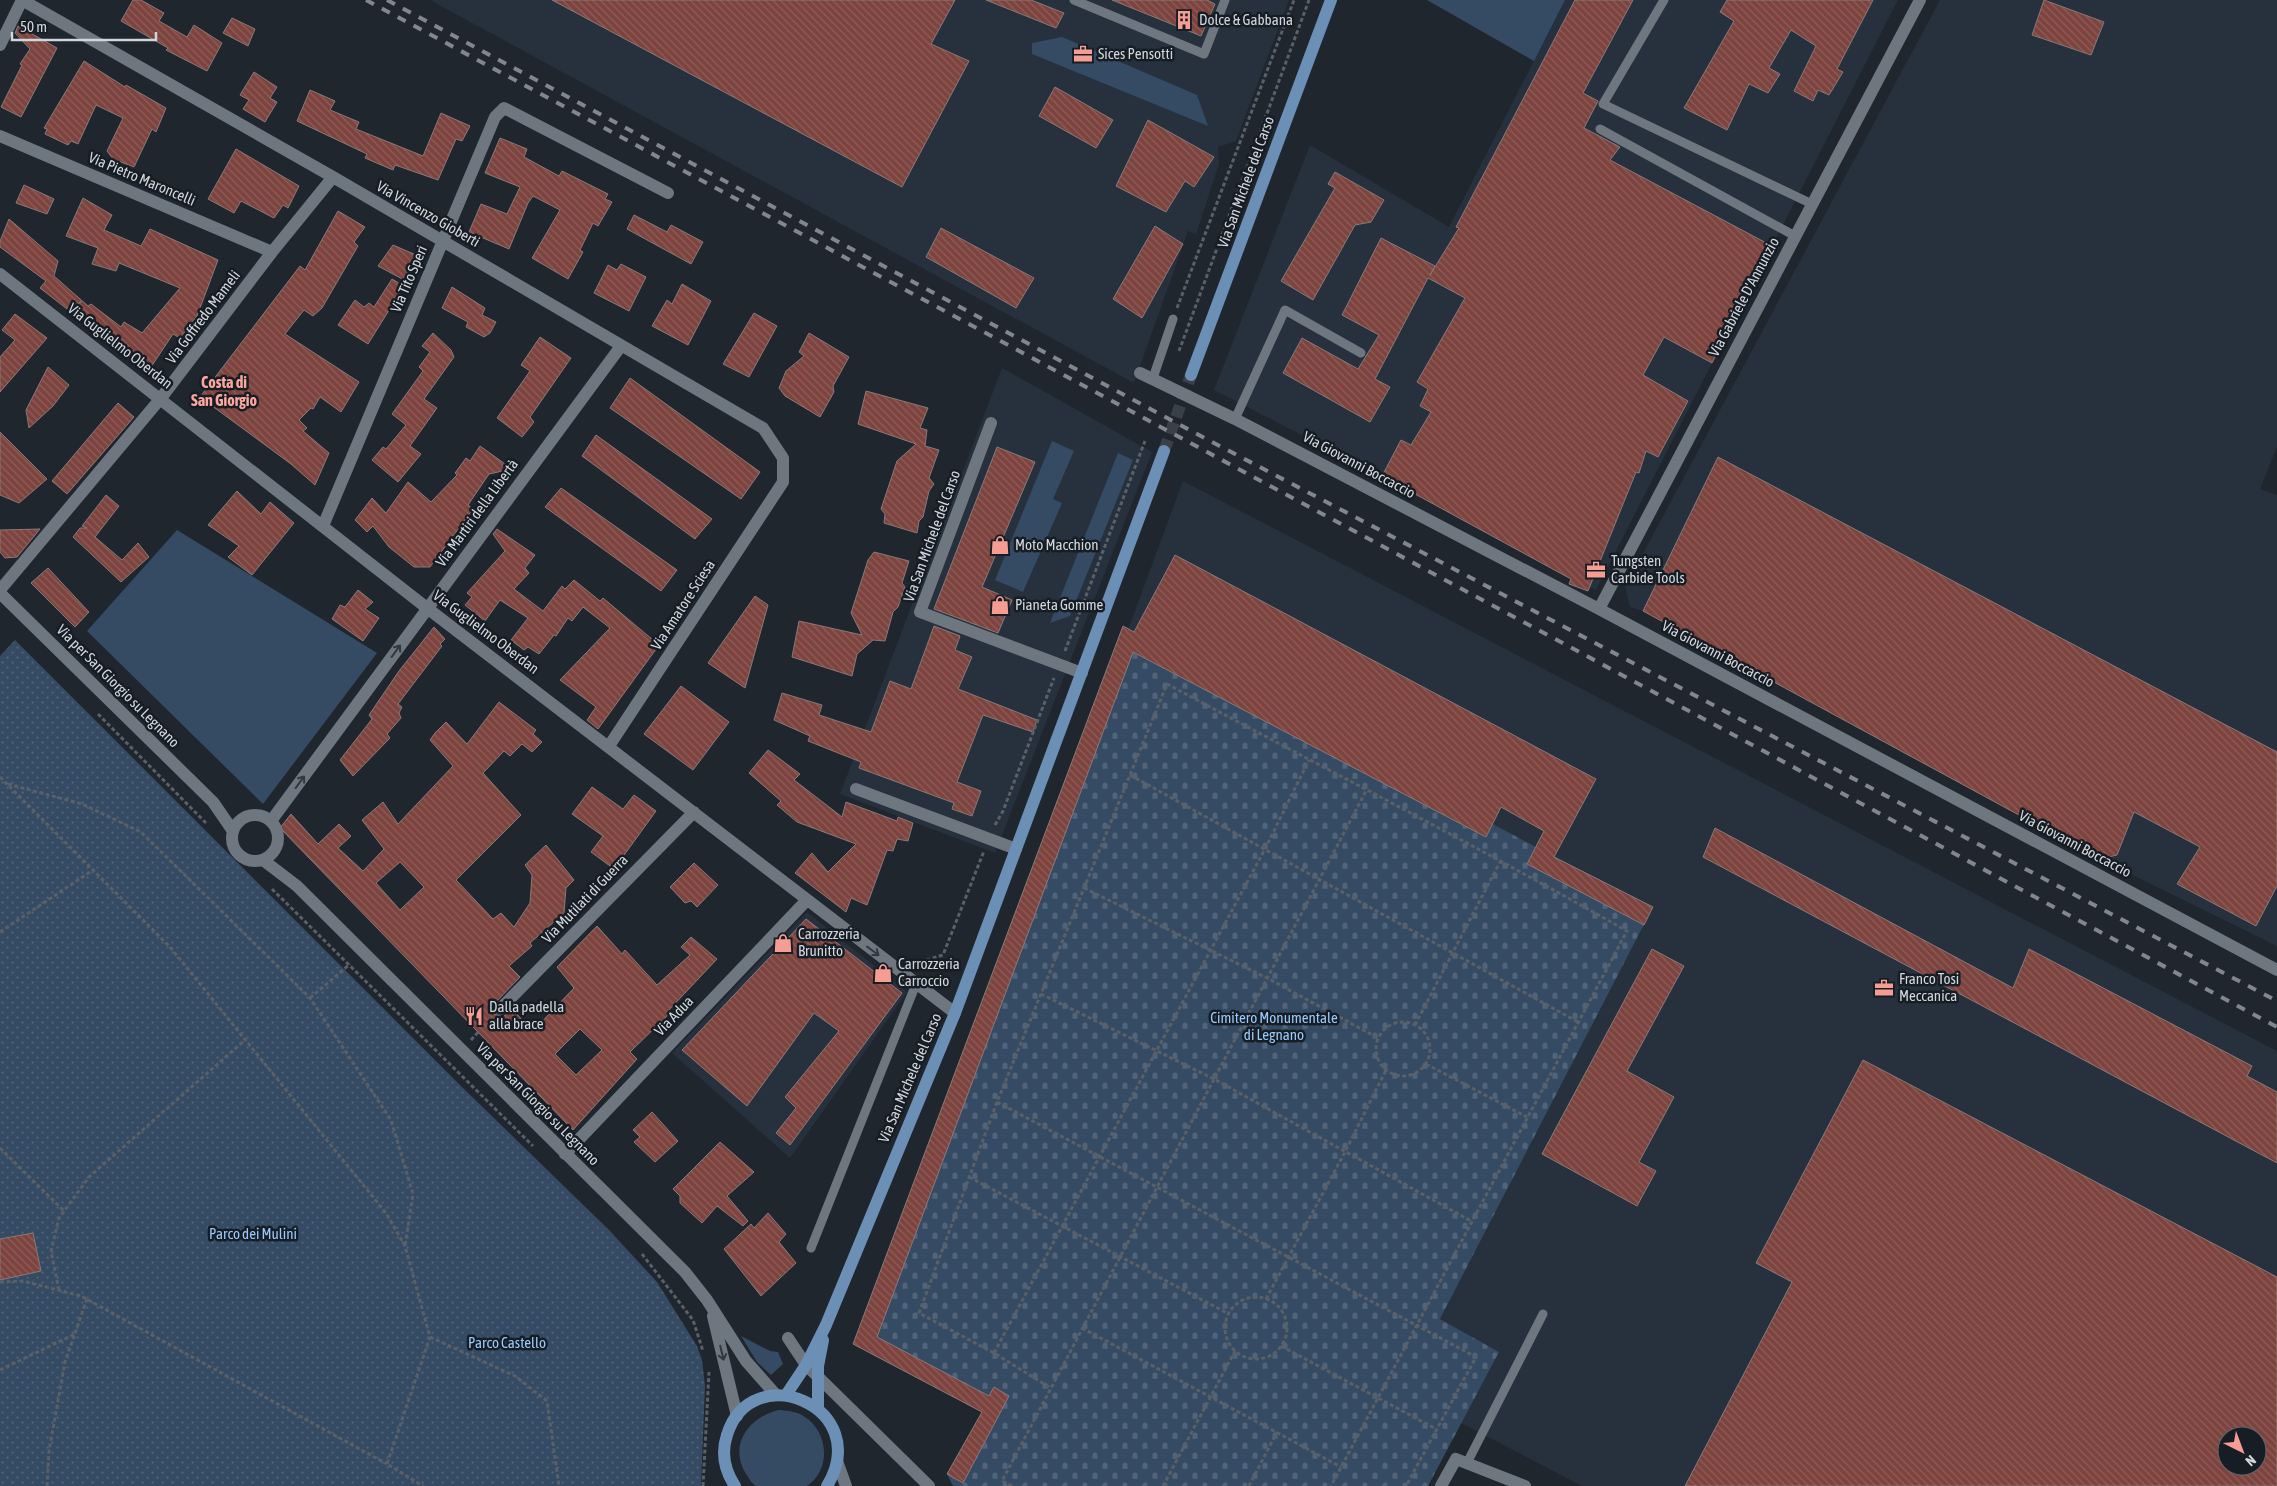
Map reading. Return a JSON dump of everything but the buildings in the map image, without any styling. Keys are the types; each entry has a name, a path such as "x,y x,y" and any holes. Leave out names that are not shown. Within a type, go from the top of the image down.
{"main road":[{"name":"Via San Michele del Carso","path":"1191,375 1331,0"},
{"name":"Via San Michele del Carso","path":"781,1395 806,1365 826,1325 955,1014 1164,451"},
{"name":"Via San Michele del Carso","path":"818,1408 818,1376 826,1325"},
{"path":"735,1486 727,1472 724,1458 725,1442 729,1428 748,1405 761,1398 781,1395 805,1400 818,1408 828,1419 835,1432 838,1446 837,1461 833,1476 827,1486"}],"street":[{"path":"0,45 22,0"},
{"name":"Via Vincenzo Gioberti","path":"22,0 333,177 762,428 784,458 783,482"},
{"name":"Via Gabriele D'Annunzio","path":"1599,609 1920,0"},
{"name":"Via Tito Speri","path":"323,526 494,117 504,108 668,194"},
{"name":"Via Pietro Maroncelli","path":"0,136 272,252"},
{"name":"Via Goffredo Mameli","path":"0,591 161,398 272,252 333,177"},
{"name":"Via Guglielmo Oberdan","path":"0,274 161,398 427,608 609,746 806,901 955,1014"},
{"name":"Via Martiri della Libertà","path":"271,821 621,346"},
{"name":"Via Giovanni Boccaccio","path":"1140,373 1235,419 1599,609 2277,970"},
{"name":"Via San Michele del Carso","path":"991,423 920,612 1082,673"},
{"name":"Via Amatore Sciesa","path":"609,746 783,482"},
{"name":"Via per San Giorgio su Legnano","path":"0,591 213,802 233,831 233,846 237,852 249,860 263,860 297,886 685,1272 697,1286 746,1361 781,1395"},
{"path":"856,789 1016,849"},
{"name":"Via per San Giorgio su Legnano","path":"213,802 243,819 257,815 271,821"},
{"name":"Via Mutilati di Guerra","path":"500,1010 694,812"},
{"path":"233,831 243,819"},
{"path":"263,860 274,852 278,839 278,832 271,821"},
{"name":"Via per San Giorgio su Legnano","path":"274,852 297,886"},
{"name":"Via Adua","path":"565,1154 806,901"},
{"name":"Via per San Giorgio su Legnano","path":"710,1306 737,1416"},
{"path":"788,1338 806,1365 929,1486"},
{"path":"837,1461 846,1486"},
{"path":"1441,1486 1461,1461 1525,1486"}],"lane":[{"path":"1074,0 1204,54 1225,0"},
{"path":"1664,0 1603,104 1812,204"},
{"path":"1600,129 1795,236"},
{"path":"1235,419 1285,310 1361,353"},
{"path":"1153,378 1173,319"},
{"name":"Via San Michele del Carso","path":"812,1248 916,984"},
{"path":"1461,1461 1542,1314"}],"path":[{"path":"1173,319 1294,0"},
{"path":"1177,357 1309,0"},
{"path":"908,966 943,955 989,839 1003,811 1144,441"},
{"path":"1049,1387 994,1353 919,1313 997,1102 1167,684 1502,860 1627,931 1331,1486"},
{"path":"92,708 210,826"},
{"path":"994,1353 1265,849 1309,760"},
{"path":"1130,775 1320,878 1578,1022"},
{"path":"0,777 170,948 386,1213 405,1246 430,1337 387,1464"},
{"path":"7,784 82,804 141,832 310,998 391,1120 414,1194 405,1246"},
{"path":"1012,1486 1002,1480 1049,1387 1158,1187 1366,790"},
{"path":"224,840 251,868"},
{"path":"1414,1024 1502,860"},
{"path":"0,932 93,870"},
{"path":"265,882 534,1146"},
{"path":"1084,888 1267,978 1378,1038"},
{"path":"310,998 364,952"},
{"path":"1041,994 1214,1079 1471,1222"},
{"path":"1406,1022 1414,1024 1428,1037 1430,1056 1426,1064 1411,1075 1393,1075 1386,1070 1377,1055 1378,1038 1390,1026 1406,1022"},
{"path":"60,1290 51,1251 59,1218 89,1177 245,1040"},
{"path":"1426,1064 1528,1117"},
{"path":"1266,1299 1345,1152 1386,1070"},
{"path":"997,1102 1476,1357 1406,1486"},
{"path":"0,1148 64,1211"},
{"path":"969,1177 1121,1255 1229,1314"},
{"path":"638,1248 693,1320 704,1353"},
{"path":"0,1282 23,1282 60,1290 88,1299 387,1464 423,1486"},
{"path":"1249,1298 1266,1299 1281,1310 1285,1319 1285,1337 1281,1346 1268,1357 1259,1359 1242,1356 1229,1343 1225,1333 1225,1323 1229,1314 1241,1301 1249,1298"},
{"path":"47,1486 50,1451 66,1362 88,1299"},
{"path":"1082,1328 1341,1467"},
{"path":"0,1370 75,1334"},
{"path":"430,1337 515,1376 547,1401 559,1486"},
{"path":"1281,1346 1436,1429"},
{"path":"1163,1486 1235,1351"},
{"path":"704,1486 709,1370"},
{"path":"1250,1486 1276,1432"}],"shaded area":[{"path":"430,0 1289,0 1236,141 1218,147 1219,164 1196,234 1188,231 1134,383"},
{"path":"1565,0 1898,0 1596,590 1551,568 1382,476 1214,390 1310,145 1449,227"},
{"path":"1940,0 2277,0 2277,447 2260,489 2277,495 2277,946 2100,859 1643,611 1630,607 1625,587"},
{"path":"1002,368 1152,452 995,853 840,794"},
{"name":"Franco Tosi Meccanica","path":"1183,481 2277,1051 2277,1486 1582,1486 1461,1423 1499,1352 1440,1319 1653,907 1536,847 1123,626 1129,627"},
{"path":"807,912 907,992 790,1158 672,1053"}],"green space":[{"path":"1427,0 1565,0 1534,61"},
{"path":"1062,37 1197,95 1208,126 1032,54 1032,43"},
{"path":"1052,441 1074,451 1053,499 1062,503 1023,592 995,580"},
{"path":"1118,453 1133,460 1070,616 1050,623"},
{"path":"177,530 377,653 263,804 87,631"},
{"name":"Cimitero Monumentale di Legnano","path":"1123,626 1536,847 1653,907 1440,1319 1499,1352 1428,1486 953,1486 947,1474 982,1412 853,1344"},
{"name":"Parco dei Mulini","path":"15,640 464,1089 609,1230 657,1282 697,1346 702,1360 705,1386 701,1486 0,1486 0,656"},
{"path":"741,1336 770,1351 778,1352 783,1364 771,1375 757,1362"},
{"path":"779,1410 796,1412 802,1415 819,1432 824,1451 823,1461 815,1479 807,1486 756,1486 746,1474 741,1463 739,1453 744,1434 759,1419"}],"tunnel":[{"path":"1164,451 1191,375"}],"railway":[{"path":"366,0 2277,1027"},
{"path":"387,0 1195,433 2277,1001"}],"place":[{"name":"Dolce & Gabbana","path":"1184,20"},
{"name":"Sices Pensotti","path":"1083,54"},
{"name":"Moto Macchion","path":"1000,545"},
{"name":"Tungsten Carbide Tools","path":"1596,570"},
{"name":"Pianeta Gomme","path":"1000,605"},
{"name":"Carrozzeria Brunitto","path":"783,943"},
{"name":"Carrozzeria Carroccio","path":"883,973"},
{"name":"Franco Tosi Meccanica","path":"1884,988"},
{"name":"Dalla padella alla brace","path":"474,1016"}],"district":[{"name":"Costa di San Giorgio","path":"224,391"}],"park label":[{"name":"Parco Castello","path":"507,1343"}]}
